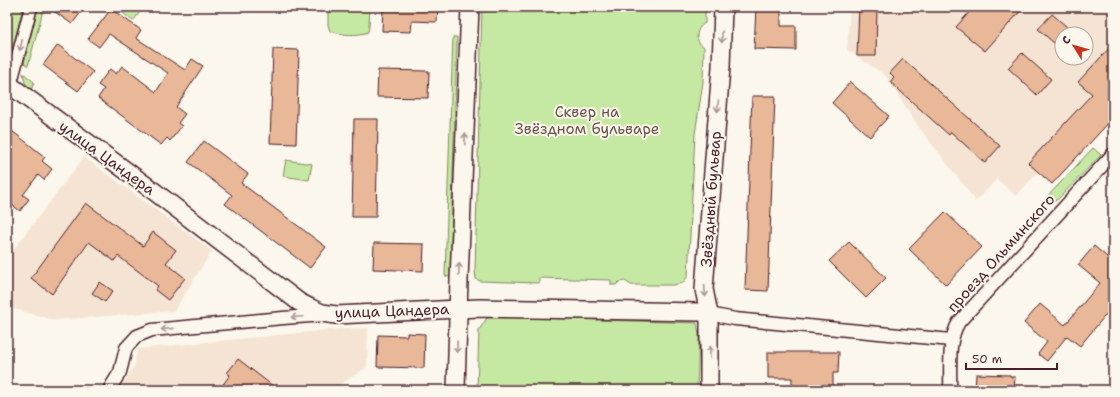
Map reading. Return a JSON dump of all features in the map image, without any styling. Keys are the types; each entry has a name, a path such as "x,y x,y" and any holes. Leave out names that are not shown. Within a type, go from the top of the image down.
{"street":[{"path":"9,84 31,7"},
{"path":"456,390 470,7"},
{"name":"Звёздный бульвар","path":"709,390 709,314 704,289 721,67 723,7"},
{"name":"улица Цандера","path":"9,84 155,192 299,302 322,313 336,315 458,308 700,312 709,314"},
{"name":"проезд Ольминского","path":"950,390 951,340 954,330 963,317 1113,154"},
{"path":"709,314 735,319 951,340"},
{"path":"109,390 120,372 126,348 137,336 152,330 282,318 336,315"}],"shaded area":[{"path":"850,7 1113,7 1113,118 1052,184 1038,172 1016,196 997,179 976,201 918,126 885,75 847,50"},
{"path":"84,157 212,251 174,311 54,320 7,307 7,258"},
{"path":"368,328 367,367 341,384 338,390 119,390 135,365 137,349 339,329"}],"green space":[{"path":"13,7 23,7 12,51 7,47 7,17 10,17"},
{"path":"38,7 44,7 28,66 24,63"},
{"path":"115,7 144,7 133,21"},
{"path":"328,7 370,7 368,32 349,34 330,31 328,25"},
{"name":"Сквер на Звёздном бульваре","path":"482,7 705,7 705,23 699,28 697,35 699,42 704,47 703,82 695,134 688,276 683,283 673,285 631,285 625,281 619,282 616,285 611,285 611,280 539,278 539,283 480,281 476,279"},
{"path":"453,37 457,37 450,277 445,276"},
{"path":"23,73 34,82 31,89 25,83"},
{"path":"1093,148 1101,155 1058,199 1055,201 1046,198"},
{"path":"286,160 312,164 309,180 283,176"},
{"path":"509,317 697,323 699,335 697,390 477,390 479,330 487,318"}],"building":[{"path":"48,7 85,7 72,24"},
{"path":"383,7 438,7 437,22 412,21 411,32 382,31"},
{"path":"756,7 781,7 781,26 796,26 796,50 754,49"},
{"path":"859,7 877,7 876,56 857,56"},
{"path":"974,7 1024,7 985,51 956,27"},
{"path":"111,9 141,30 136,38 185,70 192,59 203,66 176,107 185,114 178,123 182,126 170,141 167,138 161,145 98,98 104,89 98,85 110,69 116,74 122,66 156,92 168,73 109,34 99,47 88,39"},
{"path":"1052,14 1066,26 1054,26 1054,43 1038,29"},
{"path":"1113,44 1113,118 1052,184 1028,163 1092,94 1078,82"},
{"path":"58,45 93,72 78,91 43,65"},
{"path":"273,49 299,50 296,144 270,143"},
{"path":"1022,53 1051,79 1037,95 1008,68"},
{"path":"903,59 1000,146 985,163 951,132 949,135 890,82 894,77 890,73"},
{"path":"378,70 429,71 428,98 377,97"},
{"path":"850,82 889,116 870,137 832,103"},
{"path":"752,96 775,96 768,291 745,290"},
{"path":"354,119 378,119 376,217 352,217"},
{"path":"7,127 45,157 42,161 52,169 44,180 38,175 23,195 29,199 20,211 7,201"},
{"path":"204,141 248,174 241,183 326,247 310,268 225,204 232,195 188,162"},
{"path":"86,203 143,246 153,232 176,250 166,263 185,278 168,300 155,290 158,286 118,256 114,261 89,242 52,294 31,278"},
{"path":"945,212 982,247 946,285 909,249"},
{"path":"849,242 886,278 866,298 829,261"},
{"path":"374,243 424,244 423,271 373,269"},
{"path":"1094,246 1113,262 1113,306 1080,346 1067,336 1047,361 1038,354 1047,342 1024,323 1040,304 1065,325 1100,283 1078,265"},
{"path":"100,282 113,291 105,302 92,293"},
{"path":"407,333 425,334 424,368 377,367 378,335 407,336"},
{"path":"768,352 839,352 838,373 833,373 833,390 792,390 792,378 768,378"},
{"path":"238,359 278,390 219,390 230,375 227,373"},
{"path":"976,374 1010,375 1011,377 1015,377 1014,390 975,390"}]}
